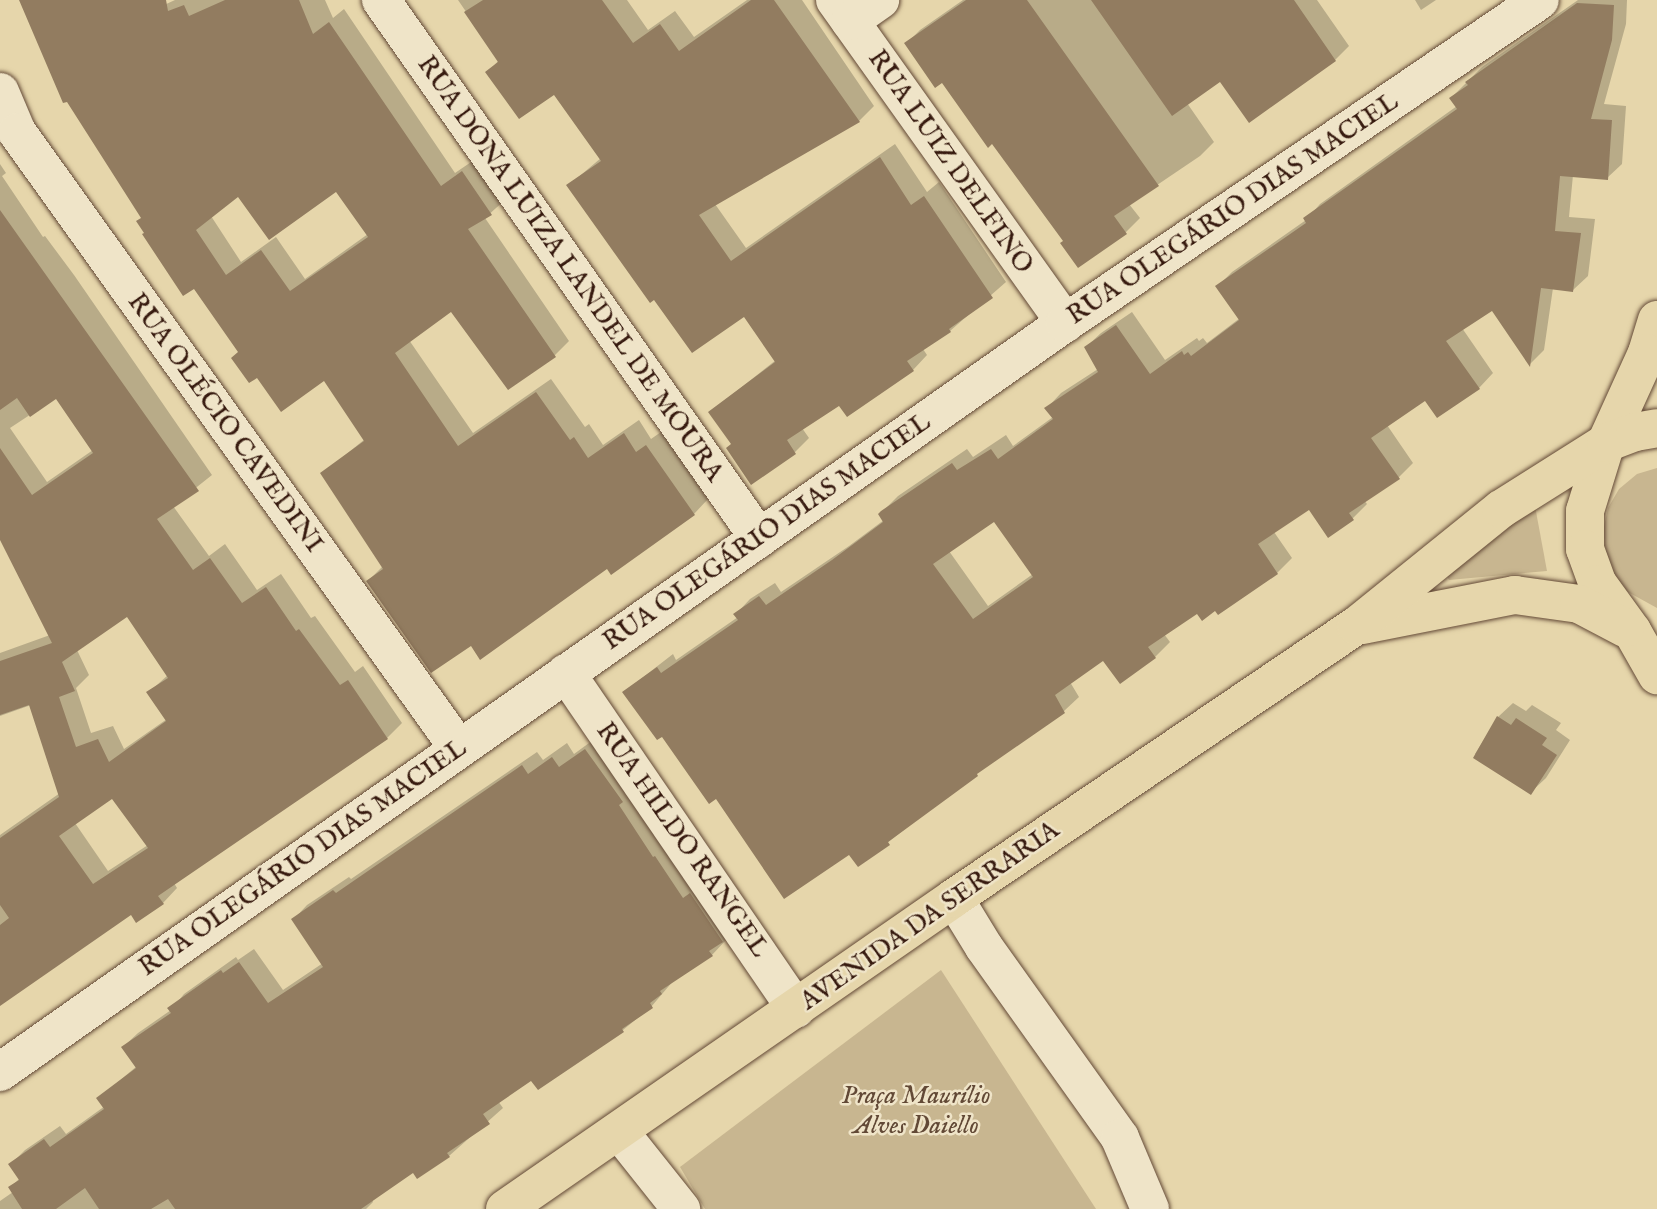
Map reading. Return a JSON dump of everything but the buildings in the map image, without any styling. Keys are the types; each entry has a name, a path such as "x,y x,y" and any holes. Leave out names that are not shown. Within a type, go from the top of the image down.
{"main road":[{"path":"1657,320 1647,353 1606,443 1585,511 1585,549 1598,584 1645,635 1657,676"},
{"name":"AVENIDA DA SERRARIA","path":"505,1209 954,898 1356,626 1501,509 1606,443 1635,432 1657,428"},
{"name":"AVENIDA DA SERRARIA","path":"1356,626 1515,595 1578,604 1645,635"}],"street":[{"name":"RUA DONA LUIZA LANDEL DE MOURA","path":"381,0 759,538"},
{"name":"RUA OLEGÁRIO DIAS MACIEL","path":"0,1072 1065,323 1540,0"},
{"name":"RUA LUIZ DELFINO","path":"855,7 1065,323"},
{"name":"RUA OLÉCIO CAVEDINI","path":"0,92 17,132 458,749"},
{"name":"RUA HILDO RANGEL","path":"566,673 796,1009"},
{"path":"954,898 984,947 1120,1138 1150,1209"},
{"path":"619,1131 681,1209"}],"green space":[{"path":"1657,468 1657,608 1628,592 1613,573 1603,531 1608,508 1619,489 1637,474"},
{"path":"1535,506 1547,571 1449,580 1443,569"},
{"name":"Praça Maurílio Alves Daiello","path":"941,970 1096,1209 705,1209 680,1167"}]}
